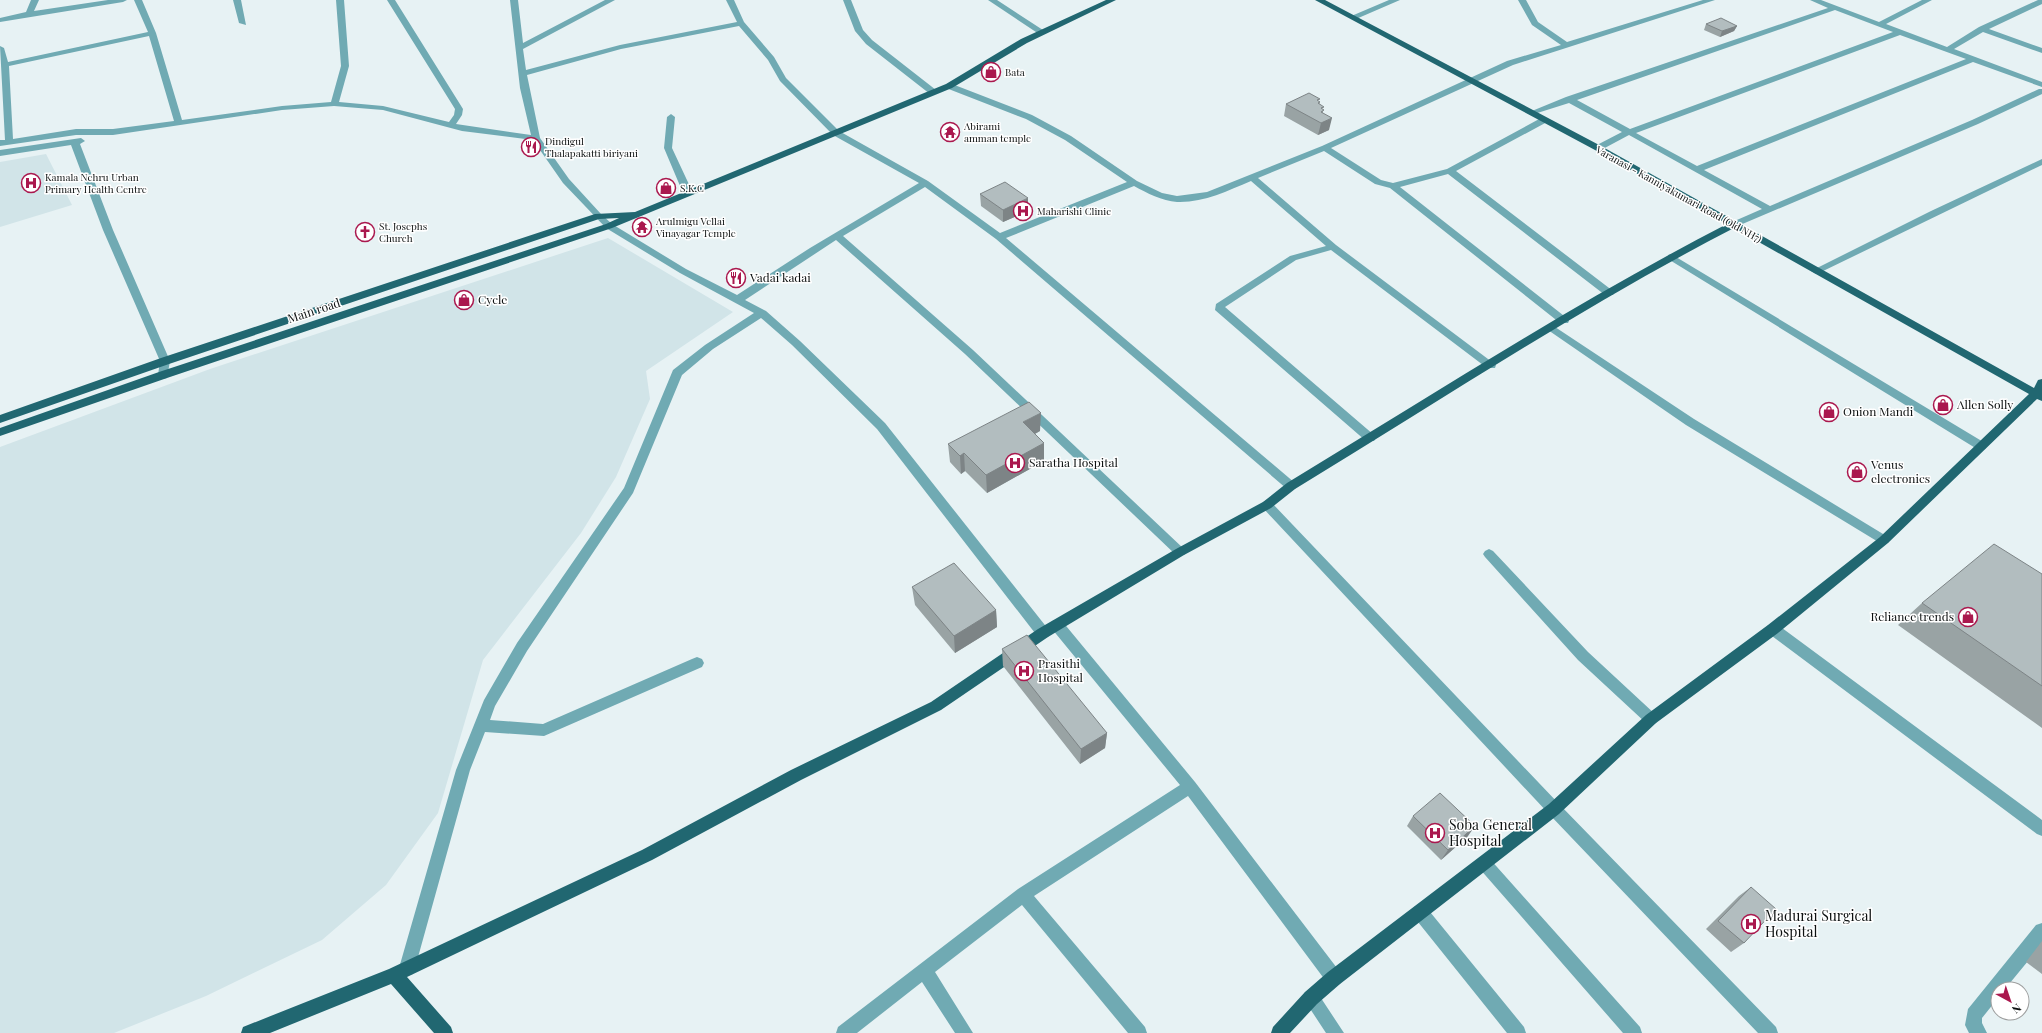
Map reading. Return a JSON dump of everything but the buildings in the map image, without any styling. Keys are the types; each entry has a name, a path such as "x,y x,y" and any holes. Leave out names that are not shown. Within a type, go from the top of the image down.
{"main road":[{"name":"Main road","path":"0,432 163,375 609,226 949,86 1024,40 1112,0"},
{"name":"Varanasi - Kanniyakumari Road (Old NH7)","path":"1318,0 1353,17 1470,81 1598,148 1816,271 2041,392"},
{"name":"Main road","path":"0,419 164,361 598,216 636,215"},
{"path":"249,1033 400,971 647,855 796,775 936,706 1043,633 1180,552 1267,505 1291,486 1671,256 1733,225"},
{"path":"1279,1033 1311,998 1334,978 1554,809 1651,719 1773,629 1884,540 1981,446 2041,392"},
{"path":"400,971 446,1033"}],"street":[{"path":"29,14 36,0"},
{"path":"0,20 29,14 124,0"},
{"path":"138,0 152,33 179,122"},
{"path":"237,0 243,23"},
{"path":"334,104 345,66 340,0"},
{"path":"391,0 458,109 458,115 452,124"},
{"path":"514,0 522,74 536,138 566,181 609,226 683,271 762,313 796,343 881,426 1043,633"},
{"path":"519,48 610,0"},
{"path":"730,0 741,23 771,59 783,79 836,133 924,183 999,237 1291,486"},
{"path":"847,0 859,31 869,42 933,92"},
{"path":"992,0 1042,32"},
{"path":"1353,17 1396,0"},
{"path":"1522,0 1535,23 1566,45"},
{"path":"949,86 1029,117 1068,138 1134,183 1160,195 1177,199 1209,196 1324,148 1510,63 1711,0"},
{"path":"1814,0 1949,49 2042,86"},
{"path":"1881,24 1928,0"},
{"path":"1949,49 1982,29 2042,1"},
{"path":"1531,113 1836,8"},
{"path":"522,74 627,45 741,23"},
{"path":"1982,29 2042,51"},
{"path":"1598,148 1627,133 1901,32"},
{"path":"2,65 152,33"},
{"path":"0,48 9,142"},
{"path":"1695,170 1974,60"},
{"path":"1733,225 1975,122 2042,91"},
{"path":"1569,99 1627,133 1768,209"},
{"path":"0,153 75,143 113,132 179,122 282,108 334,104 383,108 452,124 462,128 536,138"},
{"path":"670,117 668,148 688,193"},
{"path":"1393,186 1450,171 1544,120"},
{"path":"0,143 76,132 113,132"},
{"path":"75,143 108,230 164,361 163,375"},
{"path":"1324,148 1378,182 1393,186 1564,321"},
{"path":"1816,271 2042,162"},
{"path":"1450,171 1610,293"},
{"path":"1252,178 1333,247 1491,365"},
{"path":"738,300 837,236 924,183"},
{"path":"999,237 1134,183"},
{"path":"837,236 969,352 1180,552"},
{"path":"1333,247 1294,258 1220,306 1220,310 1370,438"},
{"path":"1671,256 1981,446"},
{"path":"400,971 463,770 489,704 522,647 629,490 677,373 709,347 762,313"},
{"path":"1552,328 1690,422 1884,540"},
{"path":"1267,505 1554,809 1770,1033"},
{"path":"1489,554 1583,656 1651,719"},
{"path":"1057,625 1190,787 1334,978"},
{"path":"1773,629 2042,829"},
{"path":"480,725 544,730 696,663"},
{"path":"844,1033 1022,894 1190,787"},
{"path":"1484,863 1634,1033"},
{"path":"1022,894 1139,1033"},
{"path":"1420,912 1518,1033"},
{"path":"1979,1033 1973,1025 1974,1015 2042,931"},
{"path":"924,970 965,1033"},
{"path":"1311,998 1336,1033"}],"shaded area":[{"name":"Kamala Nehru Urban Primary Health Centre","path":"46,154 72,205 0,227 0,162"},
{"path":"608,238 733,312 646,371 650,399 616,477 581,533 483,660 438,813 386,885 322,940 206,996 114,1033 0,1033 0,447 210,369"}],"place":[{"name":"Bata","path":"991,72"},
{"name":"Abirami amman temple","path":"950,132"},
{"name":"Dindigul Thalapakatti biriyani","path":"531,147"},
{"name":"Kamala Nehru Urban Primary Health Centre","path":"31,183"},
{"name":"S.K.C","path":"666,188"},
{"name":"Maharishi Clinic","path":"1023,211"},
{"name":"Arulmigu Vellai Vinayagar Temple","path":"642,227"},
{"name":"St. Josephs Church","path":"365,232"},
{"name":"Vadai kadai","path":"736,278"},
{"name":"Cycle","path":"464,300"},
{"name":"Allen Solly","path":"1943,405"},
{"name":"Onion Mandi","path":"1829,412"},
{"name":"Saratha Hospital","path":"1015,463"},
{"name":"Venus electronics","path":"1857,472"},
{"name":"Reliance trends","path":"1968,617"},
{"name":"Prasithi Hospital","path":"1024,671"},
{"name":"Soba General Hospital","path":"1435,833"},
{"name":"Madurai Surgical Hospital","path":"1751,924"}]}
